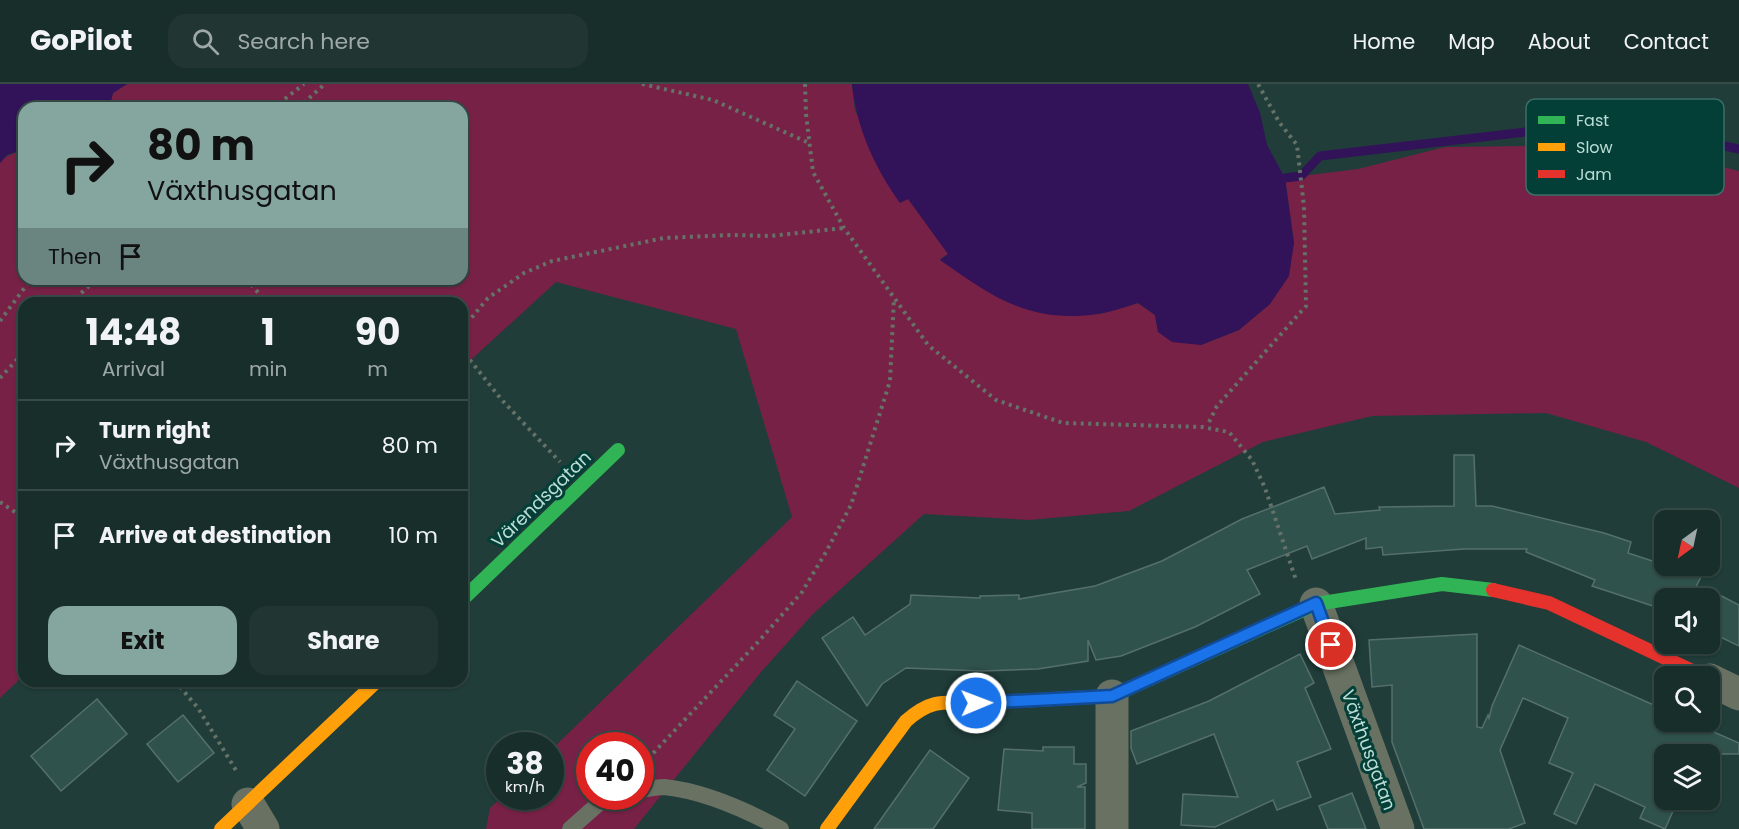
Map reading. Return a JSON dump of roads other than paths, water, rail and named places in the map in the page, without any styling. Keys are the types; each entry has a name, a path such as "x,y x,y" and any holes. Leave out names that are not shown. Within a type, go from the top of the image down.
{"street":[{"name":"Värendsgatan","path":"468,594 618,450"},
{"path":"827,829 906,721 920,709 944,702 993,703 1112,696 1316,603 1442,584 1497,590 1549,603 1682,666"},
{"name":"Växthusgatan","path":"1316,603 1398,829"},
{"path":"1720,685 1739,694"},
{"path":"221,829 256,817 372,687"},
{"path":"1112,696 1112,829"}],"lane":[{"path":"654,788 663,787 697,794 763,819 781,829"},
{"path":"570,829 591,810"}],"waterway":[{"path":"1285,178 1301,176 1320,156 1526,132"},
{"path":"1724,146 1739,149"}]}
